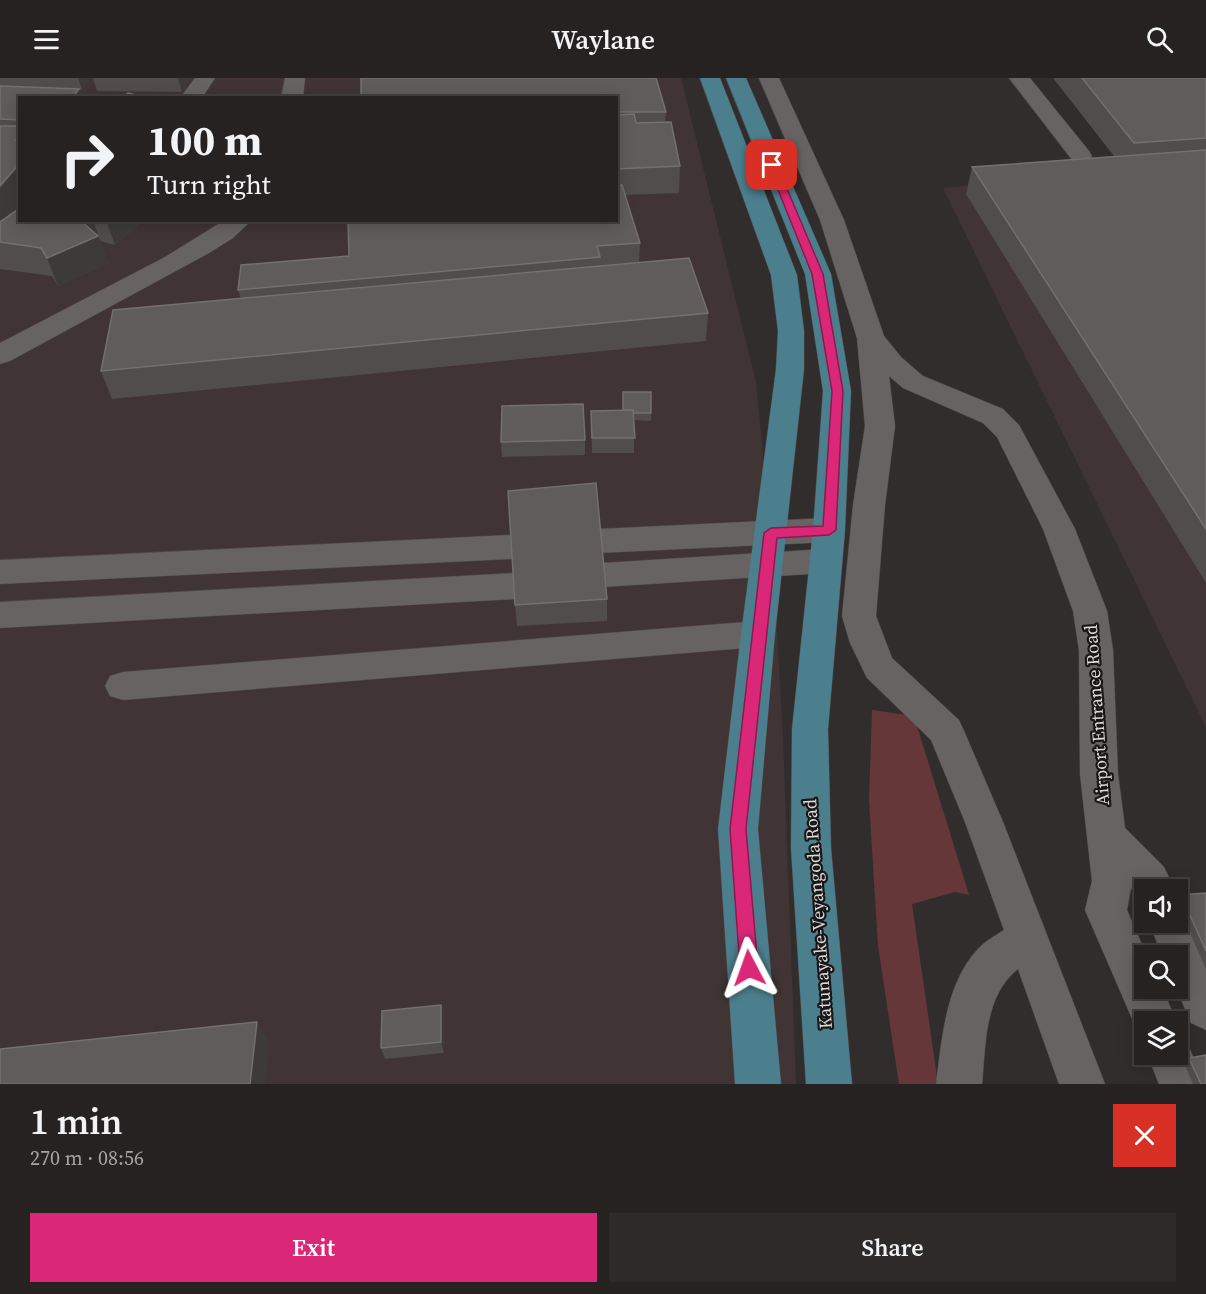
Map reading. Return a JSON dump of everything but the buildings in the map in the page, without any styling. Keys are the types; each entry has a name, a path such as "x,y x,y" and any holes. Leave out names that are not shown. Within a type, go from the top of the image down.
{"main road":[{"path":"710,78 784,275 791,331 790,369 758,634 738,829 758,1084"},
{"name":"Katunayake-Veyangoda Road","path":"736,78 818,274 837,391 827,545 810,729 811,848 830,1084"}],"lane":[{"path":"192,96 200,88 205,78"},
{"path":"292,96 295,78"},
{"name":"Airport Entrance Road","path":"770,78 832,220 871,338 891,363 913,382 974,406 993,417 1009,432 1059,529 1090,611 1096,650 1099,774 1112,881 1106,910 1150,1011"},
{"path":"1018,78 1082,156"},
{"path":"0,355 40,330 148,277 226,232 238,222"},
{"path":"871,338 880,426 869,505 859,616 867,644 879,668 946,731 984,822 1082,1084"},
{"path":"600,541 771,533 827,545"},
{"path":"603,575 768,565 827,545"},
{"path":"0,572 512,547"},
{"path":"0,615 515,586"},
{"path":"123,686 758,634"},
{"path":"1106,835 1149,879"},
{"path":"1181,933 1206,1008"},
{"path":"959,1084 966,1030 974,995 992,964 1028,938"},
{"path":"1174,1065 1182,1084"}],"shaded area":[{"path":"0,78 681,78 756,382 773,560 783,739 796,1084 0,1084"},
{"path":"1206,78 1206,727 943,188 1124,170"},
{"path":"872,710 914,716 969,895 955,892 912,904 938,1084 899,1084 878,946 869,800"}],"route":[{"path":"749,968 738,829 771,533 829,530 837,391 818,274 772,165"}]}
